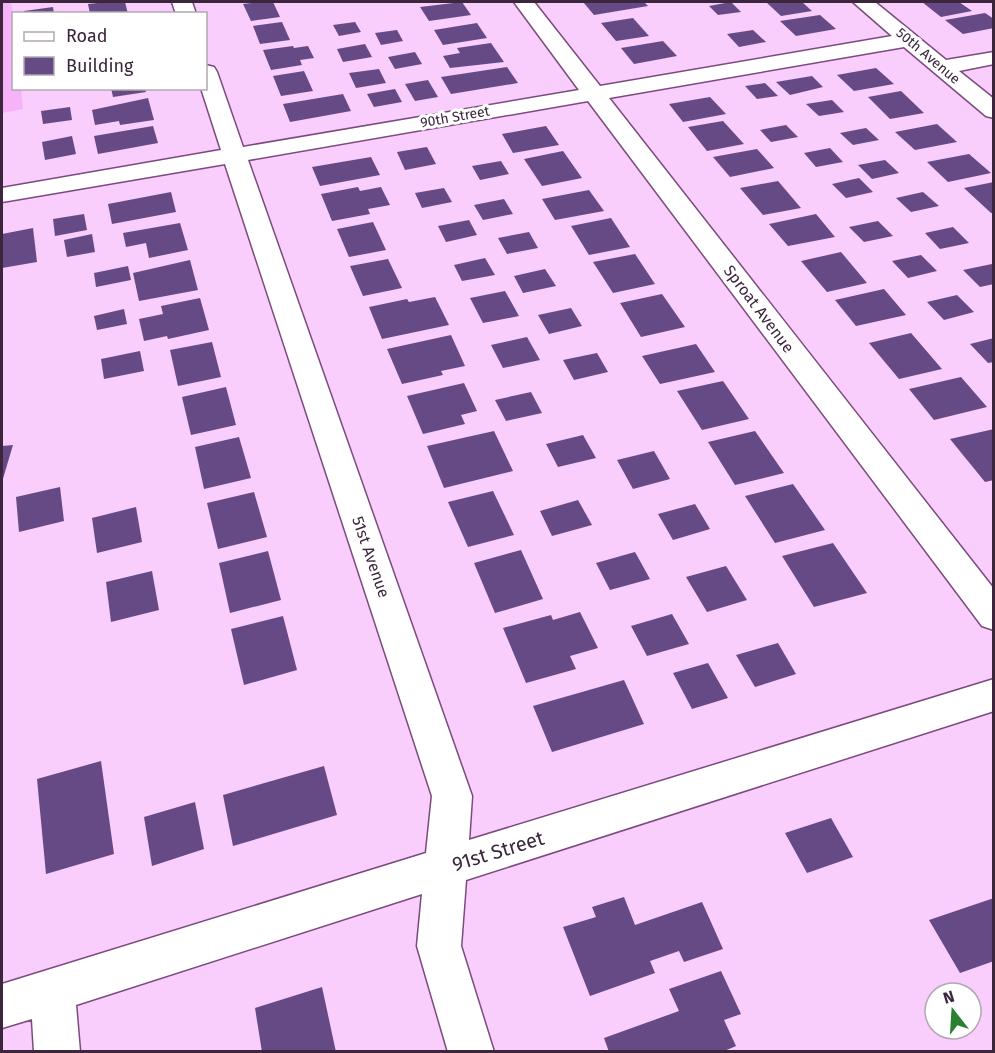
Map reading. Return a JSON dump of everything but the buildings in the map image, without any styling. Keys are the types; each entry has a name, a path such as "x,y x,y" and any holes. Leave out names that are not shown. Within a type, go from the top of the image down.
{"street":[{"name":"Sproat Avenue","path":"524,2 993,616"},
{"name":"50th Avenue","path":"863,2 993,111"},
{"name":"90th Street","path":"2,195 908,40"},
{"path":"942,68 993,58"},
{"name":"51st Avenue","path":"207,75 452,796 439,946 471,1052"},
{"name":"91st Street","path":"2,1006 993,695"},
{"path":"52,990 57,1052"}],"shaded area":[{"path":"2,2 11,2 12,90 21,90 23,109 2,113"}]}
